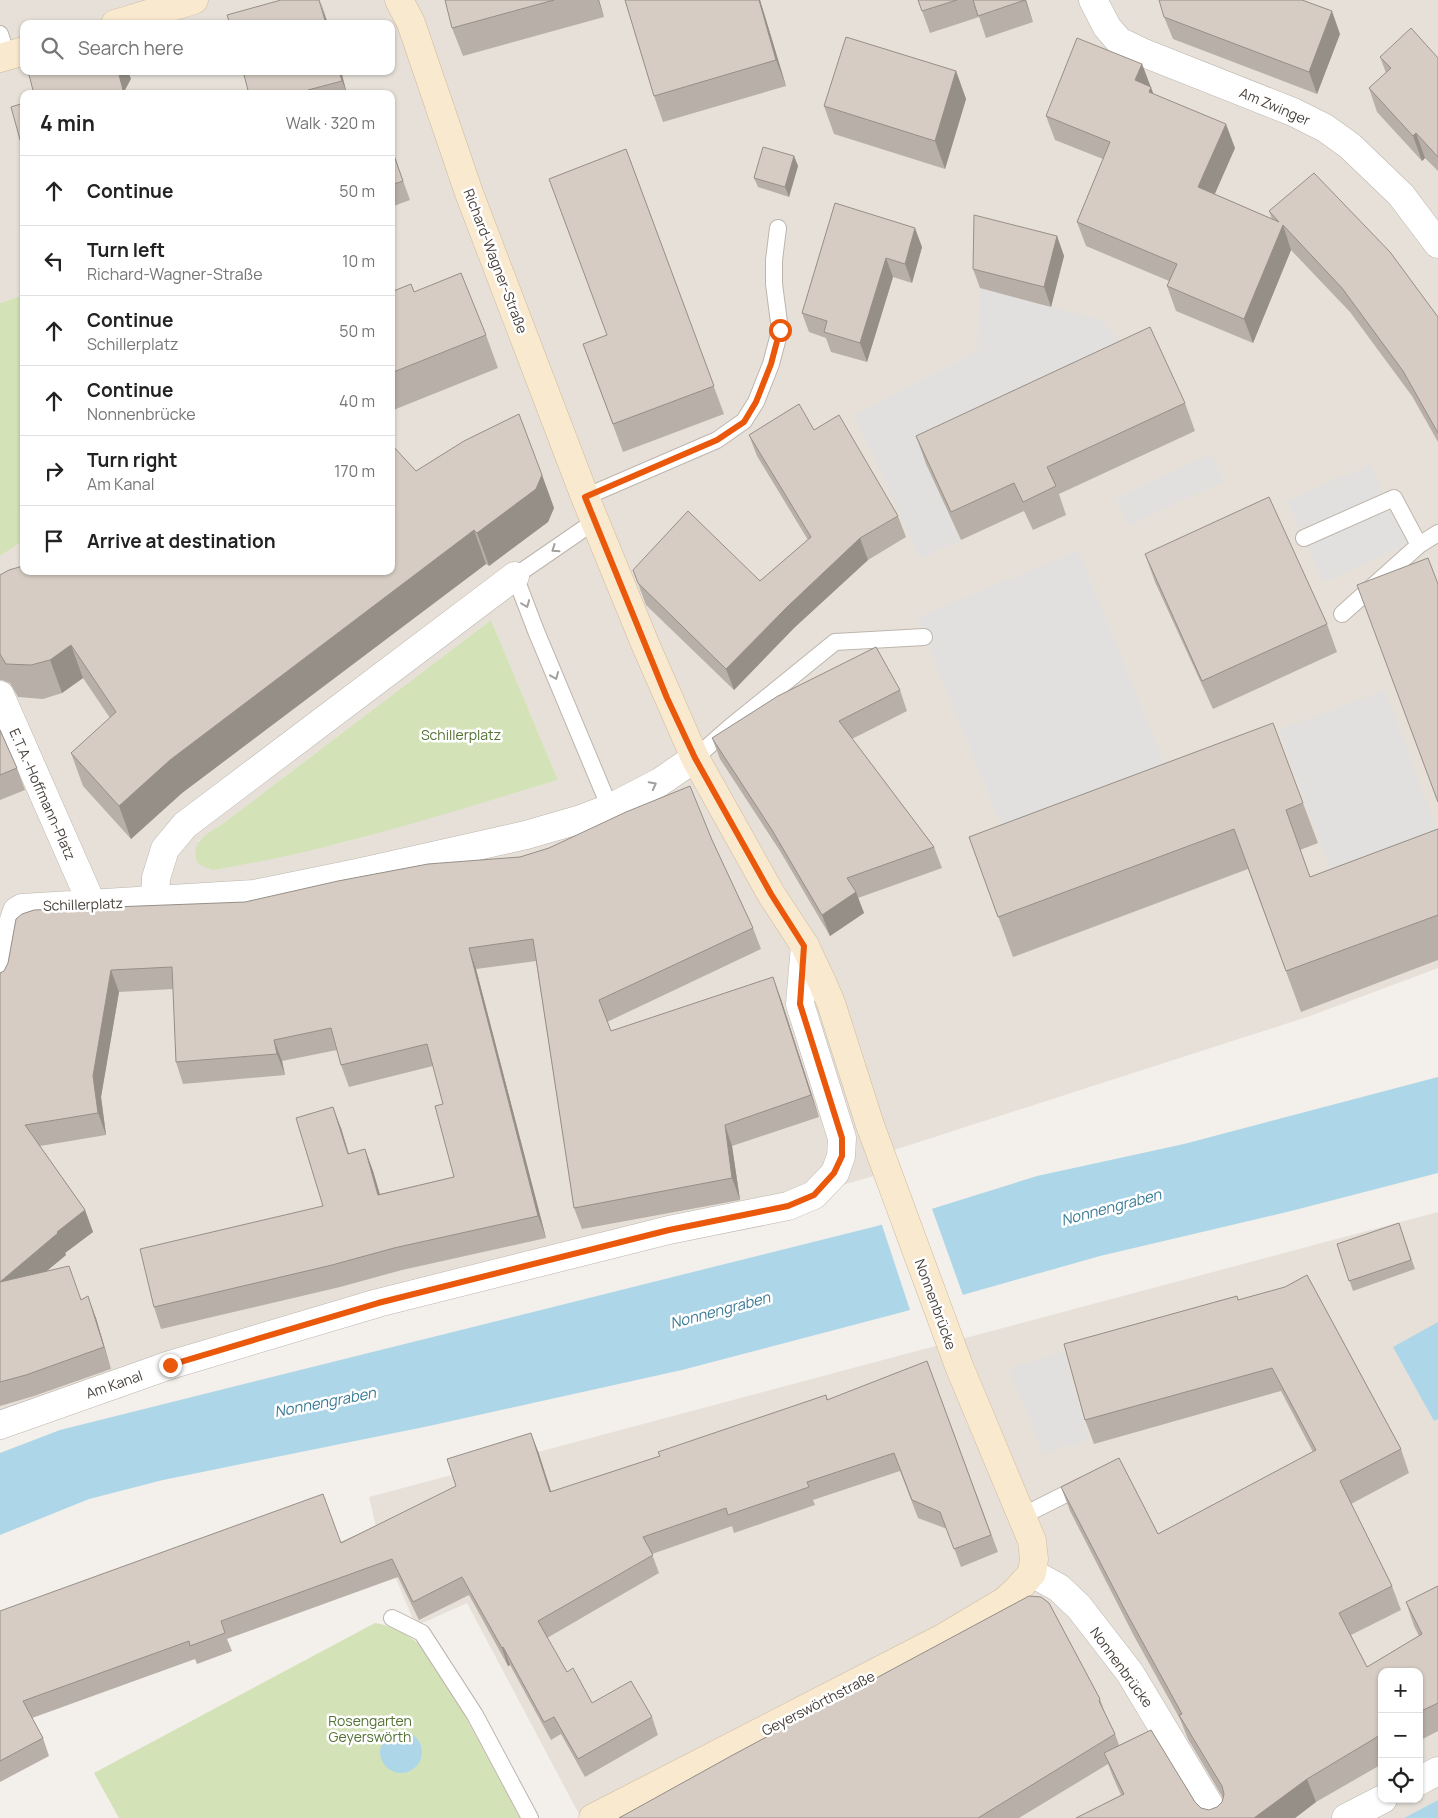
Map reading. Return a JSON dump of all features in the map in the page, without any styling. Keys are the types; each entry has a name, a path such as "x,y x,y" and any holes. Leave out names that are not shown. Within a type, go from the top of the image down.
{"street":[{"path":"128,20 194,0"},
{"name":"Richard-Wagner-Straße","path":"399,0 411,23 469,192 590,509"},
{"name":"Am Zwinger","path":"1093,0 1107,28 1119,41 1144,53 1294,112 1325,128 1350,146 1400,195 1438,244"},
{"path":"590,509 667,698 695,758"},
{"path":"155,900 156,878 165,849 185,825 515,576"},
{"name":"E.T.A.-Hoffmann-Platz","path":"0,695 87,893"},
{"name":"Schillerplatz","path":"11,908 254,894 304,884 526,835 578,820 610,808 660,782 695,758"},
{"name":"Nonnenbrücke","path":"695,758 766,886 804,946 831,1003 886,1171 958,1366 1032,1541 1034,1559 1032,1573 1059,1588 1079,1608 1130,1673 1217,1818"},
{"path":"0,982 3,943 11,908"},
{"name":"Am Kanal","path":"0,1425 170,1365 378,1303 669,1230 788,1206 814,1195 834,1173 842,1156 842,1138 800,1004 804,946"},
{"name":"Geyerswörthstraße","path":"594,1818 941,1639 1005,1601 1032,1573"},
{"path":"1423,1779 1438,1771"},
{"path":"1346,1818 1378,1802"}],"lane":[{"path":"610,808 515,576 590,509 717,440 744,422 756,402 771,364 780,330 774,284 774,260 778,228"},
{"path":"1304,538 1394,498 1419,545"},
{"path":"1342,614 1419,545 1438,533"},
{"path":"695,758 834,642 924,637"},
{"path":"1022,1516 1086,1484"},
{"path":"392,1618 422,1633 475,1715 530,1818"}],"shaded area":[{"path":"0,0 1438,0 1438,968 1310,1016 891,1151 898,1169 188,1372 0,1433 0,556 20,543 20,575 395,575 395,90 20,90 20,296 0,303","holes":["491,620 558,780 347,842 242,865 198,841"]},
{"path":"980,288 1101,320 1141,364 926,465 961,540 920,559 855,415 977,351"},
{"path":"1211,454 1224,481 1129,526 1116,498"},
{"path":"1370,464 1407,544 1324,582 1287,501"},
{"path":"1078,551 1165,765 1004,832 917,617"},
{"path":"1385,690 1438,833 1342,900 1278,730"},
{"path":"1438,1212 1438,1800 1404,1818 581,1818 467,1603 416,1626 379,1539 369,1497"},
{"path":"1064,1352 1089,1440 1044,1453 1008,1368"}],"green space":[{"path":"20,296 20,543 0,556 0,303"},
{"name":"Schillerplatz","path":"491,620 558,780 387,831 301,853 213,870 197,862 196,848 202,838"},
{"name":"Rosengarten Geyerswörth","path":"375,1623 400,1631 434,1658 520,1818 119,1818 94,1773"}],"water":[{"name":"Nonnengraben","path":"1438,1077 1438,1173 1287,1212 1100,1256 899,1313 682,1370 429,1426 163,1480 89,1499 0,1535 0,1453 60,1430 877,1226 1037,1176 1184,1144"},
{"path":"1438,1322 1438,1419 1434,1421 1393,1347"},
{"path":"397,1731 405,1731 416,1737 422,1752 416,1767 405,1773 397,1773 386,1767 380,1756 380,1748 386,1737"},
{"path":"1438,1800 1438,1818 1404,1818"}],"pier":[{"path":"931,1206 964,1298 911,1313 881,1222"}],"building":[{"path":"281,0 319,0 325,20 229,20 227,15"},
{"path":"445,0 554,0 452,28"},
{"path":"625,0 759,0 776,60 654,96"},
{"path":"918,0 957,0 922,11"},
{"path":"973,0 1025,0 978,16"},
{"path":"1159,0 1302,0 1332,11 1309,72 1164,17"},
{"path":"1411,28 1438,58 1438,157 1416,133 1413,136 1369,88 1391,68 1380,57"},
{"path":"846,37 956,71 935,141 824,106"},
{"path":"1077,38 1142,64 1135,80 1151,87 1149,92 1226,124 1198,187 1279,222 1269,211 1314,173 1390,252 1438,317 1438,433 1403,371 1342,288 1283,225 1244,319 1167,286 1177,264 1077,222 1110,142 1046,116"},
{"path":"29,75 119,75 123,90 33,90"},
{"path":"244,75 340,75 342,81 308,90 248,90"},
{"path":"20,104 20,140 11,107"},
{"path":"763,147 794,156 785,187 754,178"},
{"path":"626,149 714,386 613,424 583,344 607,335 549,179"},
{"path":"395,158 403,181 395,184"},
{"path":"835,203 915,228 905,264 886,258 860,343 824,332 827,321 802,313"},
{"path":"974,215 1057,236 1044,287 973,269"},
{"path":"461,273 486,335 395,371 395,290 411,284 414,292"},
{"path":"1150,327 1185,403 1047,467 1056,486 1023,502 1014,483 951,512 916,436"},
{"path":"799,404 814,430 839,415 898,516 860,538 787,607 726,669 638,583 633,570 688,511 760,581 811,537 749,435"},
{"path":"519,414 542,475 536,489 477,533 474,530 170,760 119,806 71,753 116,712 71,645 50,660 31,665 6,664 0,654 0,575 20,567 20,575 395,575 395,448 416,471 464,441"},
{"path":"1269,497 1327,624 1202,681 1145,554"},
{"path":"1428,558 1438,584 1438,802 1357,585"},
{"path":"876,647 900,690 839,721 934,847 847,878 856,892 822,915 772,830 712,738 778,696"},
{"path":"1273,723 1303,803 1286,810 1310,877 1438,829 1438,915 1286,971 1234,829 998,917 969,837"},
{"path":"0,730 17,768 0,775"},
{"path":"690,786 712,840 753,928 599,1000 611,1031 773,977 811,1095 725,1125 732,1178 574,1208 533,939 469,948 538,1216 394,1248 332,1265 154,1307 140,1249 323,1206 296,1118 333,1107 348,1154 365,1149 378,1195 454,1177 435,1106 443,1104 427,1044 341,1065 331,1028 274,1040 277,1054 176,1062 172,967 111,970 93,1076 98,1113 25,1125 85,1210 0,1282 0,973 4,971 8,963 16,919 22,914 34,910 245,902 338,881 428,864 520,857 549,848 626,812"},
{"path":"1399,1223 1411,1260 1349,1281 1337,1244"},
{"path":"69,1266 81,1300 88,1296 104,1347 26,1375 0,1382 0,1282"},
{"path":"1307,1275 1401,1449 1340,1481 1392,1586 1339,1613 1367,1667 1422,1634 1406,1602 1438,1586 1438,1703 1423,1710 1423,1668 1378,1668 1378,1736 1307,1779 1254,1818 1076,1818 1124,1794 1104,1753 1151,1730 1195,1802 1201,1808 1209,1810 1217,1807 1222,1802 1224,1794 1222,1786 1179,1715 1182,1714 1061,1487 1119,1458 1158,1534 1316,1450 1272,1368 1085,1420 1064,1344 1237,1296 1238,1300 1285,1287"},
{"path":"927,1361 991,1535 954,1549 940,1512 912,1500 894,1453 807,1482 809,1487 728,1515 726,1508 643,1537 653,1555 538,1621 567,1672 573,1668 592,1703 631,1681 652,1717 578,1759 554,1717 544,1722 462,1577 413,1602 392,1559 221,1621 225,1633 190,1646 189,1641 23,1701 43,1738 0,1761 0,1611 323,1494 341,1543 456,1486 447,1459 531,1433 550,1492 660,1456 658,1452 826,1395 827,1400"},
{"path":"1029,1596 1041,1597 1049,1603 1100,1699 1099,1701 1115,1734 978,1818 619,1818 731,1756"}],"route":[{"path":"170,1365 378,1303 669,1230 788,1206 814,1195 834,1173 842,1156 842,1138 800,1004 804,946 771,894 695,758 667,698 585,497 717,440 744,422 756,402 771,364 780,330"}]}
